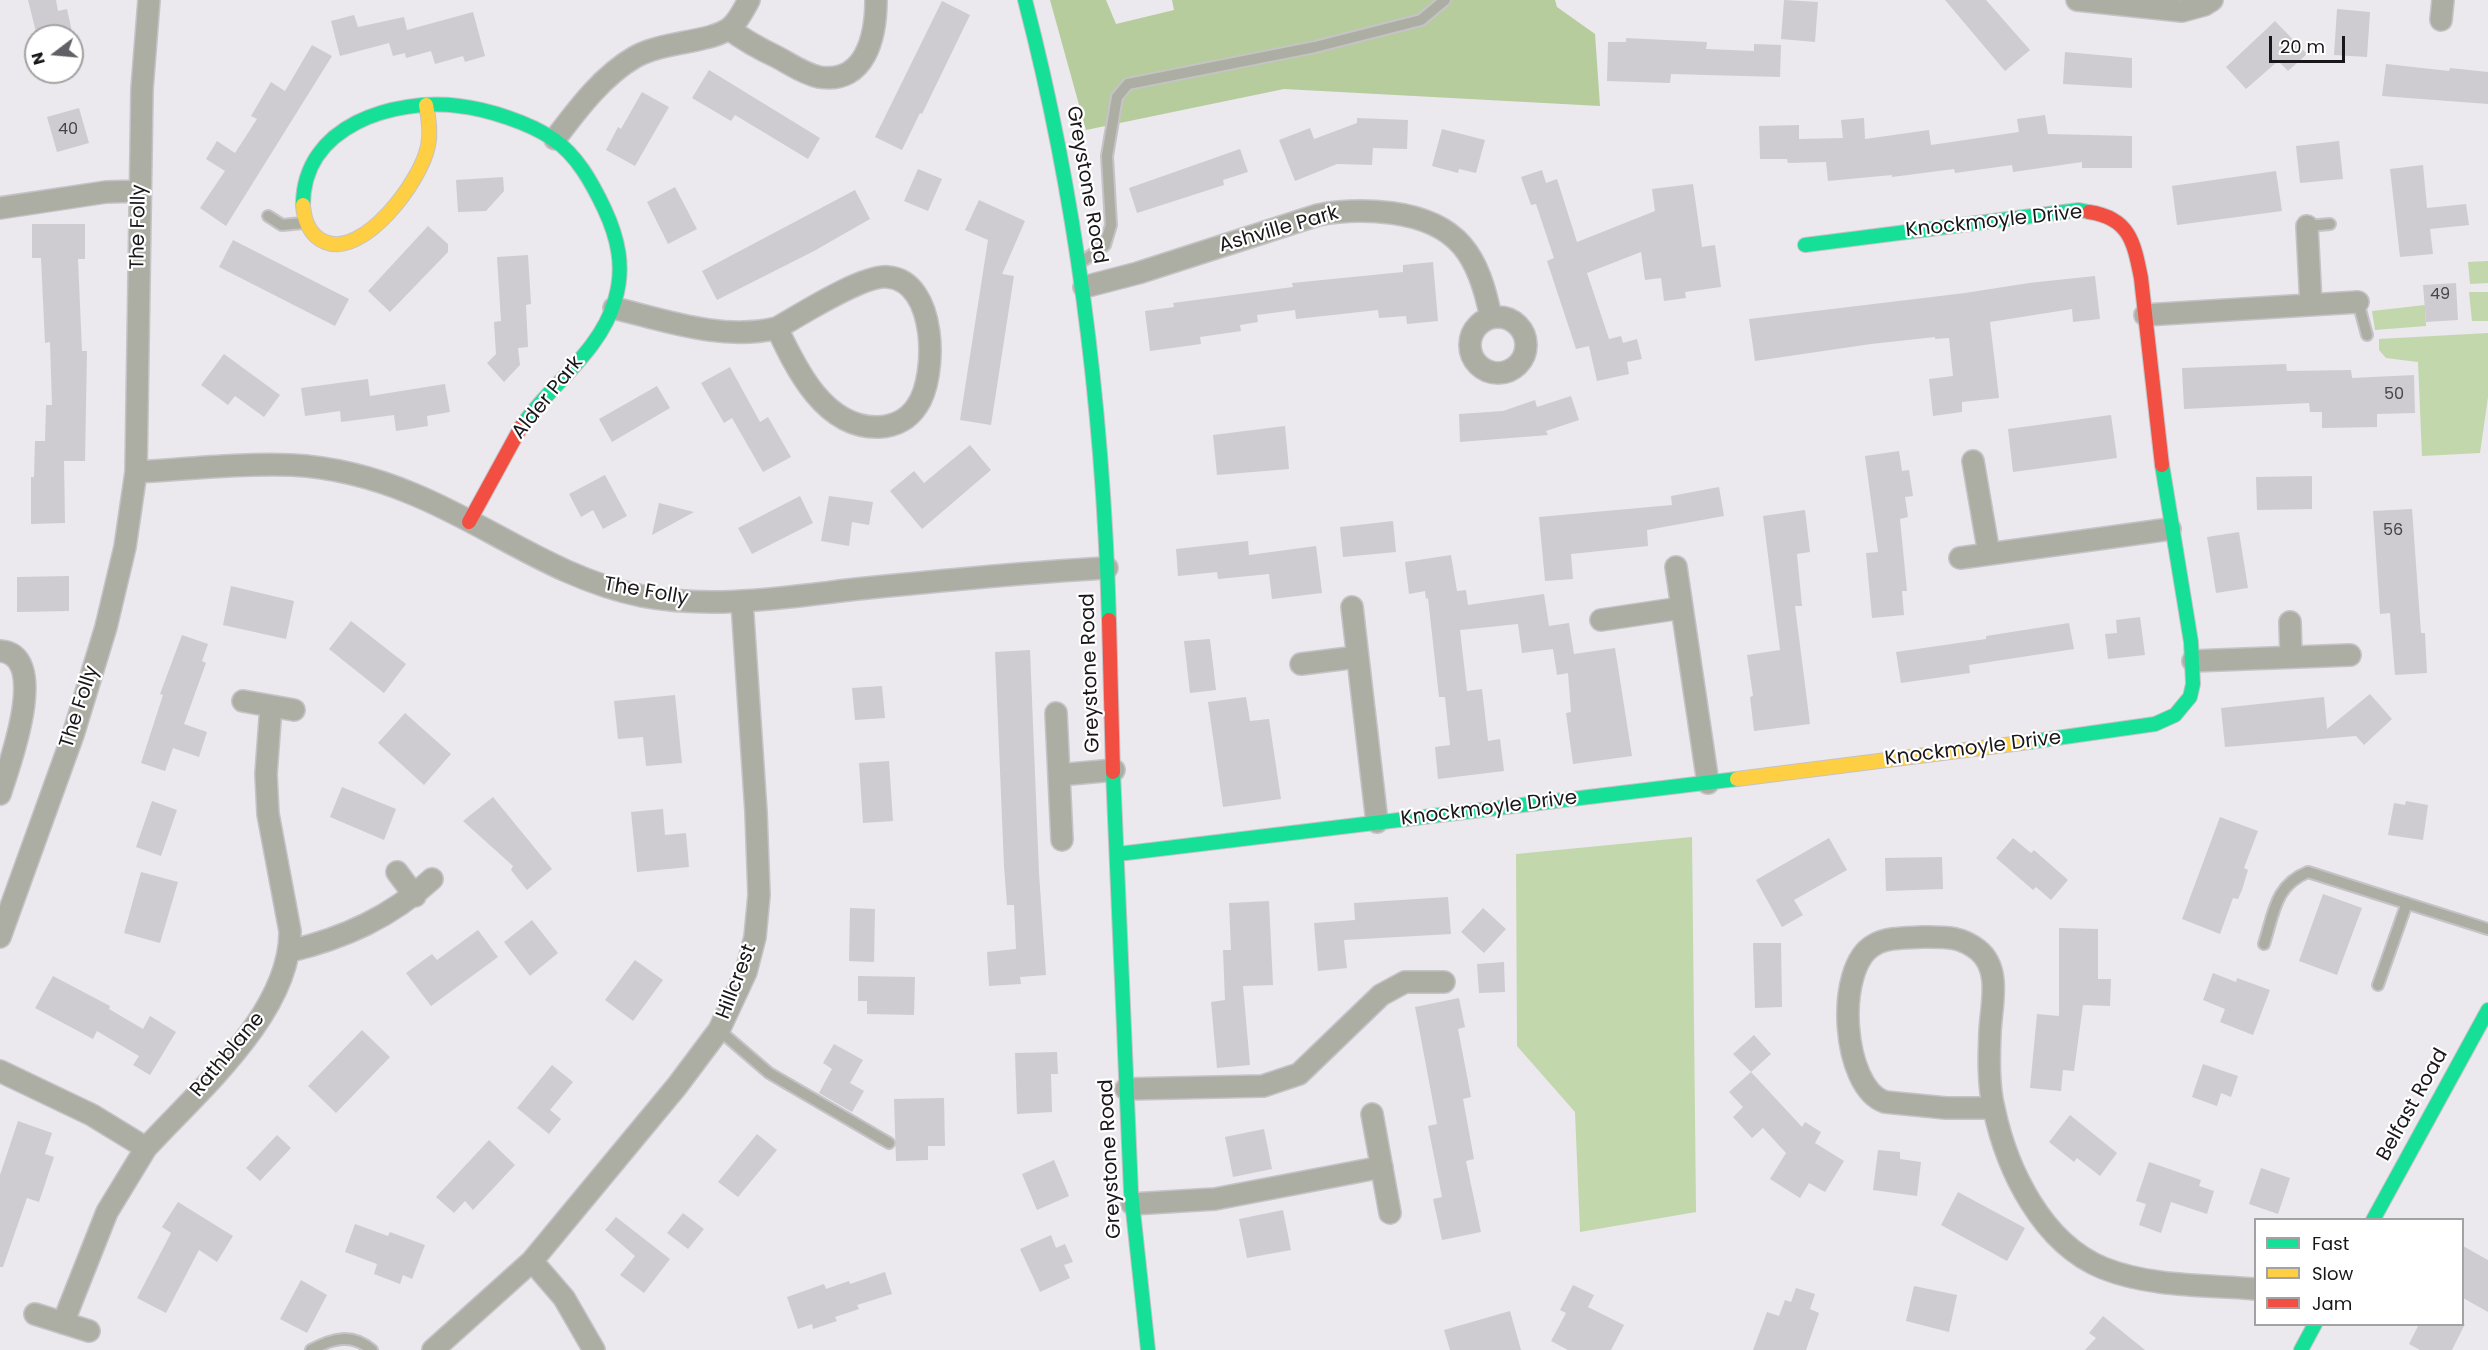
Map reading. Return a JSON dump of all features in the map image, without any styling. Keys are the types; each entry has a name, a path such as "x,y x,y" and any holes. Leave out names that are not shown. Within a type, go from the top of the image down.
{"street":[{"name":"The Folly","path":"0,937 73,735 106,627 125,547 136,471 140,191 144,55 149,0"},
{"path":"555,140 593,93 632,58 658,47 729,29 749,0"},
{"path":"729,29 808,74 826,78 840,76 852,71 864,60 874,28 876,0"},
{"name":"Greystone Road","path":"1025,0 1048,84 1080,263 1099,424 1107,568 1132,1204 1141,1306 1148,1350"},
{"path":"2077,0 2182,11 2204,5 2212,0"},
{"path":"306,223 314,235 325,244 343,245 362,237 385,216 405,191 426,151 429,129 426,105"},
{"name":"Alder Park","path":"306,223 303,205 304,190 311,166 323,148 361,119 386,110 426,105 451,105 475,109 513,121 555,140 591,183 609,218 619,252 621,280 614,308 597,338 529,415 494,471 469,522"},
{"path":"0,208 106,192 140,191"},
{"name":"Ashville Park","path":"1084,287 1138,273 1318,215 1342,210 1362,210 1419,218 1449,232 1460,243 1476,267 1491,318"},
{"name":"Knockmoyle Drive","path":"1118,854 2139,728 2166,722 2182,711 2190,698 2194,681 2193,661 2170,529 2145,315 2134,243 2124,227 2113,217 2098,212 2079,210 1805,245"},
{"path":"2307,226 2311,305"},
{"path":"614,308 704,329 754,333 777,328 866,281 888,277 913,291 926,317 931,355 921,399 911,413 896,424 872,427 850,421 830,408 812,391 797,368 777,328"},
{"path":"2145,315 2358,303"},
{"path":"1973,460 1989,554"},
{"name":"The Folly","path":"136,471 293,465 365,477 414,494 534,557 606,588 680,600 742,602 1000,574 1107,568"},
{"path":"1960,558 2170,529"},
{"path":"1676,567 1707,783"},
{"name":"Hillcrest","path":"433,1350 532,1262 677,1086 719,1030 746,972 755,937 759,895 742,602"},
{"name":"Knockmoyle Drive","path":"1352,607 1377,822"},
{"path":"1601,620 1681,609"},
{"path":"2290,622 2291,656"},
{"path":"0,651 14,654 19,658 23,671 24,693 18,734 0,794"},
{"path":"2193,661 2350,655"},
{"path":"1301,664 1357,657"},
{"path":"243,701 294,710"},
{"name":"Rathblane","path":"63,1323 107,1212 147,1148 219,1071 255,1027 274,996 290,951 290,931 268,814 266,774 271,706"},
{"path":"1056,713 1062,840"},
{"path":"1059,775 1114,770"},
{"path":"397,872 414,896"},
{"path":"290,951 342,936 391,912 414,896 432,879"},
{"path":"1993,1108 1946,1108 1885,1102 1879,1100 1867,1089 1853,1054 1848,1000 1855,971 1864,953 1874,945 1906,938 1947,937 1966,941 1981,953 1989,967 1993,981 1990,1033 1993,1108 2005,1147 2022,1187 2045,1223 2071,1248 2101,1267 2124,1275 2156,1281 2254,1289"},
{"path":"1126,1089 1263,1086 1299,1074 1381,995 1405,982 1444,982"},
{"name":"Belfast Road","path":"2374,1218 2488,1010"},
{"path":"0,1071 92,1115 147,1148"},
{"path":"1372,1114 1390,1213"},
{"path":"1132,1204 1215,1199 1382,1167"},
{"path":"532,1262 564,1298 594,1350"},
{"path":"35,1314 89,1331"},
{"path":"2301,1350 2314,1326"}],"lane":[{"path":"1080,263 1105,245 1111,225 1107,156 1117,97 1128,84 1315,47 1421,20 1444,0"},
{"path":"268,216 282,225 306,223"},
{"path":"2307,226 2330,224"},
{"path":"2358,303 2367,335"},
{"path":"2264,944 2282,890 2292,878 2308,872 2488,929"},
{"path":"2378,985 2407,903"},
{"path":"719,1030 769,1073 889,1143"},
{"path":"311,1350 342,1337 355,1340 372,1350"}],"green space":[{"path":"1050,0 1106,0 1116,24 1174,10 1172,0 1555,0 1557,7 1595,34 1600,106 1284,89 1086,130"},
{"path":"2488,261 2488,283 2470,284 2468,262"},
{"path":"2469,292 2488,292 2488,321 2472,321"},
{"path":"2425,305 2426,326 2375,330 2372,311"},
{"path":"2488,333 2488,397 2480,453 2422,456 2418,362 2386,358 2379,350 2379,339"},
{"path":"1692,837 1696,1212 1580,1232 1575,1112 1517,1046 1516,854"}],"building":[{"path":"28,0 56,0 58,11 67,9 70,24 34,24"},
{"path":"1784,0 1818,2 1815,42 1781,39"},
{"path":"1945,0 1986,0 2030,50 2005,71"},
{"path":"942,1 970,15 902,150 875,137"},
{"path":"2337,9 2370,12 2367,57 2334,55"},
{"path":"473,12 485,56 465,62 463,56 435,64 431,51 406,58 405,53 393,56 389,43 340,56 331,21 354,15 358,27 404,17 407,30"},
{"path":"2275,21 2307,54 2288,71 2278,61 2246,89 2226,67"},
{"path":"1626,38 1707,42 1706,49 1754,51 1754,44 1781,45 1780,77 1671,74 1670,83 1607,81 1608,42 1626,42"},
{"path":"312,45 332,56 226,226 200,208 225,171 206,159 217,141 235,153 257,119 251,116 271,82 285,91"},
{"path":"2065,52 2132,58 2132,88 2063,84"},
{"path":"2386,64 2449,71 2450,68 2488,72 2488,104 2382,96"},
{"path":"709,70 820,138 808,159 735,115 731,121 692,98"},
{"path":"642,92 669,107 635,166 606,150 618,127 621,129"},
{"path":"79,108 89,143 57,152 47,117"},
{"path":"2045,115 2048,134 2132,136 2132,168 2082,168 2082,162 2013,172 2012,165 1955,173 1954,169 1892,177 1892,175 1828,181 1826,162 1788,163 1787,159 1760,159 1759,126 1799,125 1799,139 1843,138 1841,120 1864,118 1865,139 1929,130 1931,145 2019,132 2017,119"},
{"path":"1357,118 1408,120 1407,149 1373,148 1372,165 1337,164 1295,181 1279,140 1310,128 1314,139 1357,123"},
{"path":"1442,129 1485,140 1476,173 1459,169 1458,173 1432,166"},
{"path":"2339,141 2343,179 2300,183 2296,146"},
{"path":"1240,149 1248,172 1223,180 1224,185 1137,213 1129,188"},
{"path":"2423,165 2427,208 2466,204 2469,225 2430,229 2433,254 2400,257 2390,169"},
{"path":"918,169 942,179 928,211 904,201"},
{"path":"1542,170 1546,183 1557,179 1577,242 1655,211 1652,189 1693,184 1702,247 1715,245 1721,287 1685,292 1686,298 1664,301 1661,278 1645,280 1641,252 1587,273 1609,339 1621,336 1623,343 1637,339 1642,359 1627,362 1629,374 1597,381 1589,346 1576,349 1547,261 1554,258 1536,204 1531,205 1521,177"},
{"path":"2276,171 2282,211 2177,225 2172,186"},
{"path":"503,177 504,191 486,211 458,212 456,180"},
{"path":"675,187 697,229 668,244 647,202"},
{"path":"855,190 870,219 814,251 717,300 702,271"},
{"path":"979,200 1025,221 1002,274 1014,276 991,425 960,420 988,240 965,230"},
{"path":"32,224 85,224 85,259 78,259 82,351 87,351 85,461 64,461 65,523 31,524 31,477 34,477 35,441 45,441 46,405 52,405 50,342 45,343 41,258 32,258"},
{"path":"428,226 448,244 448,252 390,312 368,291"},
{"path":"233,240 349,299 335,326 219,267"},
{"path":"528,255 531,304 526,305 528,347 518,348 520,365 504,382 487,363 496,354 494,322 501,321 497,257"},
{"path":"1433,262 1438,321 1407,324 1406,316 1379,318 1378,310 1296,319 1295,310 1257,315 1258,322 1240,325 1241,331 1200,337 1201,344 1150,351 1145,311 1174,307 1173,303 1293,287 1292,283 1403,272 1403,265"},
{"path":"2095,276 2100,319 2073,322 2072,309 1990,322 1999,398 1962,402 1962,412 1933,416 1929,379 1953,376 1949,338 1935,339 1935,337 1871,344 1755,361 1749,319"},
{"path":"2456,283 2458,320 2426,322 2423,285"},
{"path":"224,354 280,395 264,417 235,396 228,405 201,385"},
{"path":"2286,364 2287,371 2351,370 2352,378 2414,375 2415,413 2377,414 2377,427 2322,428 2322,412 2310,412 2309,403 2184,409 2182,368"},
{"path":"730,367 760,422 768,417 791,457 763,472 732,418 724,423 701,383"},
{"path":"368,379 370,396 445,384 450,412 427,416 428,426 396,431 394,415 341,422 340,411 305,416 301,388"},
{"path":"657,386 670,408 612,442 599,419"},
{"path":"1571,396 1579,420 1546,431 1548,435 1460,442 1459,414 1503,411 1535,400 1537,407"},
{"path":"2111,415 2117,458 2013,472 2008,429"},
{"path":"1285,426 1289,469 1217,475 1213,435"},
{"path":"970,445 991,470 922,529 890,491 914,471 924,483"},
{"path":"1899,451 1902,471 1909,470 1913,496 1905,497 1908,517 1900,519 1907,591 1902,591 1904,615 1872,618 1866,553 1878,552 1865,456"},
{"path":"605,475 627,516 603,529 593,510 581,517 569,494"},
{"path":"2312,476 2312,509 2257,510 2256,477"},
{"path":"1719,487 1724,516 1647,530 1648,546 1571,554 1573,579 1545,581 1539,517 1672,505 1671,496"},
{"path":"800,496 813,523 752,554 738,528"},
{"path":"829,496 873,502 869,525 852,522 849,546 821,541"},
{"path":"659,503 694,512 652,535"},
{"path":"2412,509 2421,633 2425,633 2427,673 2395,675 2390,613 2380,614 2373,511"},
{"path":"1805,510 1810,552 1797,554 1802,606 1795,606 1810,724 1754,731 1750,697 1753,696 1747,655 1780,650 1763,516"},
{"path":"1393,521 1396,552 1343,557 1340,527"},
{"path":"2239,532 2248,588 2216,593 2207,537"},
{"path":"1248,541 1249,555 1316,546 1322,593 1272,599 1269,574 1218,579 1217,572 1178,576 1176,549"},
{"path":"1451,555 1457,591 1466,590 1468,605 1544,594 1549,626 1569,623 1574,654 1615,648 1632,756 1573,764 1566,713 1571,712 1568,673 1557,675 1553,649 1522,653 1518,624 1460,630 1467,691 1482,689 1488,741 1500,739 1504,771 1438,779 1435,747 1450,745 1445,697 1439,697 1428,598 1426,599 1425,591 1409,594 1405,562"},
{"path":"69,576 69,611 17,612 17,577"},
{"path":"231,586 294,601 286,639 223,625"},
{"path":"2140,617 2145,655 2108,659 2105,634 2117,633 2116,620"},
{"path":"351,621 406,664 384,693 329,649"},
{"path":"2069,623 2074,649 1969,665 1970,673 1901,683 1896,652 1986,639 1986,636"},
{"path":"182,635 208,644 202,661 206,663 184,724 207,732 199,757 173,748 165,771 141,763 163,695 160,694"},
{"path":"1210,639 1216,690 1190,693 1184,641"},
{"path":"1030,650 1039,873 1046,975 1020,977 1021,984 989,986 987,952 1016,949 1014,905 1007,905 1004,866 995,652"},
{"path":"882,686 885,718 855,720 852,688"},
{"path":"2370,694 2392,719 2364,745 2356,736 2225,747 2221,708 2324,697 2327,729"},
{"path":"675,695 682,763 646,766 643,737 618,739 614,701"},
{"path":"1246,697 1250,721 1269,719 1281,799 1223,807 1208,702"},
{"path":"405,713 451,754 424,785 378,743"},
{"path":"889,761 893,821 863,823 859,763"},
{"path":"342,787 396,809 384,840 330,817"},
{"path":"493,797 552,869 527,890 511,870 513,866 463,821"},
{"path":"152,801 177,810 161,856 136,847"},
{"path":"2406,801 2428,805 2423,840 2388,835 2394,803 2405,805"},
{"path":"663,809 665,835 686,833 689,867 637,872 631,812"},
{"path":"2220,817 2258,831 2244,868 2248,870 2242,890 2238,899 2233,898 2220,934 2182,919"},
{"path":"1829,838 1847,870 1794,900 1803,915 1782,927 1756,880"},
{"path":"2013,838 2031,853 2034,850 2068,880 2051,900 2036,887 2033,890 1996,858"},
{"path":"1942,857 1943,889 1886,891 1885,858"},
{"path":"141,872 178,882 160,943 124,933"},
{"path":"2323,894 2362,908 2337,975 2299,961"},
{"path":"1448,897 1451,934 1344,940 1347,968 1318,971 1314,923 1355,920 1354,903"},
{"path":"1269,901 1273,985 1243,986 1250,1065 1217,1068 1211,1002 1225,1000 1223,950 1231,950 1229,903"},
{"path":"850,908 875,909 874,962 849,961"},
{"path":"1483,908 1506,929 1484,953 1461,932"},
{"path":"532,920 558,953 530,976 504,942"},
{"path":"2059,928 2098,929 2098,979 2111,979 2110,1006 2083,1005 2074,1071 2063,1070 2061,1091 2030,1088 2037,1014 2059,1016"},
{"path":"478,930 498,957 431,1006 406,973 432,954 437,960"},
{"path":"1753,943 1781,943 1782,1007 1755,1008"},
{"path":"635,960 663,980 633,1021 605,1000"},
{"path":"1504,962 1505,992 1479,993 1477,964"},
{"path":"2213,973 2236,982 2237,978 2270,990 2253,1035 2220,1022 2225,1009 2203,1000"},
{"path":"53,976 110,1006 109,1009 143,1029 150,1016 176,1032 150,1075 133,1065 139,1056 97,1031 93,1039 35,1008"},
{"path":"858,976 915,977 914,1015 867,1014 867,1001 858,1001"},
{"path":"1459,998 1465,1027 1458,1029 1471,1097 1463,1099 1474,1159 1466,1161 1481,1232 1442,1240 1433,1199 1442,1197 1428,1126 1437,1124 1415,1007"},
{"path":"362,1030 390,1057 336,1113 308,1086"},
{"path":"1754,1035 1771,1054 1751,1072 1733,1054"},
{"path":"834,1044 863,1060 850,1083 864,1091 852,1112 819,1093 832,1069 823,1063"},
{"path":"1057,1052 1058,1074 1051,1074 1052,1112 1017,1114 1015,1053"},
{"path":"2203,1064 2238,1076 2231,1097 2221,1093 2217,1106 2192,1097"},
{"path":"552,1065 573,1082 550,1110 561,1119 549,1134 517,1108"},
{"path":"1751,1072 1802,1127 1805,1122 1821,1132 1815,1143 1844,1161 1825,1192 1809,1183 1800,1198 1770,1179 1786,1153 1763,1128 1752,1138 1733,1117 1743,1107 1729,1092"},
{"path":"944,1098 945,1146 928,1146 928,1160 896,1161 894,1099"},
{"path":"2070,1115 2117,1153 2100,1176 2077,1158 2074,1162 2049,1142"},
{"path":"18,1121 52,1133 45,1154 54,1157 39,1202 27,1198 3,1267 0,1267 0,1175"},
{"path":"1264,1129 1272,1169 1233,1177 1225,1137"},
{"path":"757,1134 777,1150 738,1197 718,1182"},
{"path":"277,1135 291,1148 260,1181 246,1168"},
{"path":"489,1140 515,1165 473,1210 465,1201 454,1213 436,1197"},
{"path":"1878,1150 1900,1152 1900,1159 1921,1162 1917,1196 1873,1190"},
{"path":"1054,1160 1069,1196 1037,1210 1022,1174"},
{"path":"2149,1162 2201,1180 2199,1186 2214,1191 2207,1214 2171,1202 2161,1233 2139,1225 2146,1204 2136,1201"},
{"path":"2261,1168 2290,1178 2278,1214 2249,1204"},
{"path":"1958,1192 2025,1228 2007,1261 1941,1225"},
{"path":"178,1202 233,1236 217,1262 199,1250 166,1313 137,1298 171,1233 162,1227"},
{"path":"1283,1210 1291,1250 1247,1258 1239,1219"},
{"path":"683,1213 704,1229 688,1249 667,1233"},
{"path":"616,1217 670,1259 644,1293 620,1275 635,1256 605,1230"},
{"path":"355,1224 388,1236 390,1232 425,1245 412,1279 403,1275 400,1284 374,1274 377,1264 345,1252"},
{"path":"1051,1235 1056,1248 1065,1244 1073,1262 1064,1265 1070,1278 1040,1292 1020,1249"},
{"path":"2464,1247 2488,1260 2488,1312 2464,1299"},
{"path":"885,1272 892,1294 857,1305 859,1309 835,1317 837,1321 813,1329 812,1324 798,1329 787,1297 824,1284 826,1289 849,1281 850,1284"},
{"path":"301,1280 327,1295 307,1333 280,1319"},
{"path":"1573,1285 1594,1295 1588,1307 1624,1325 1611,1350 1568,1350 1551,1341 1566,1313 1560,1310"},
{"path":"1914,1286 1957,1295 1949,1332 1906,1321"},
{"path":"1796,1288 1815,1294 1810,1309 1819,1313 1806,1350 1753,1350 1767,1312 1779,1316 1785,1300 1791,1302"},
{"path":"1510,1311 1521,1350 1450,1350 1444,1330"},
{"path":"2103,1316 2145,1350 2085,1350 2096,1338 2089,1333"},
{"path":"2418,1326 2464,1326 2452,1350 2420,1350 2409,1344"}],"traffic: fast":[{"path":"1025,0 1060,153 1085,307 1101,463 1109,620"},
{"path":"303,205 307,177 318,155 335,136 357,122 407,107 459,106 495,114 521,122 544,133 569,153 583,170 594,189 613,230 620,264 618,288 608,318 587,352 521,427"},
{"path":"1805,245 2079,210 2089,212"},
{"path":"2029,742 2155,724 2175,715 2190,697 2193,684 2191,642 2162,465"},
{"path":"1113,772 1131,1192 1148,1350"},
{"path":"1118,854 1737,779"},
{"path":"2374,1218 2488,1010"},
{"path":"2301,1350 2314,1326"}],"traffic: slow":[{"path":"303,205 309,227 315,236 325,242 340,244 357,239 373,228 403,196 423,161 429,136 426,105"},
{"path":"1737,779 2029,742"}],"traffic: jam":[{"path":"2089,212 2103,215 2122,226 2136,254 2141,278 2162,465"},
{"path":"469,522 521,427"},
{"path":"1109,620 1113,772"}]}
